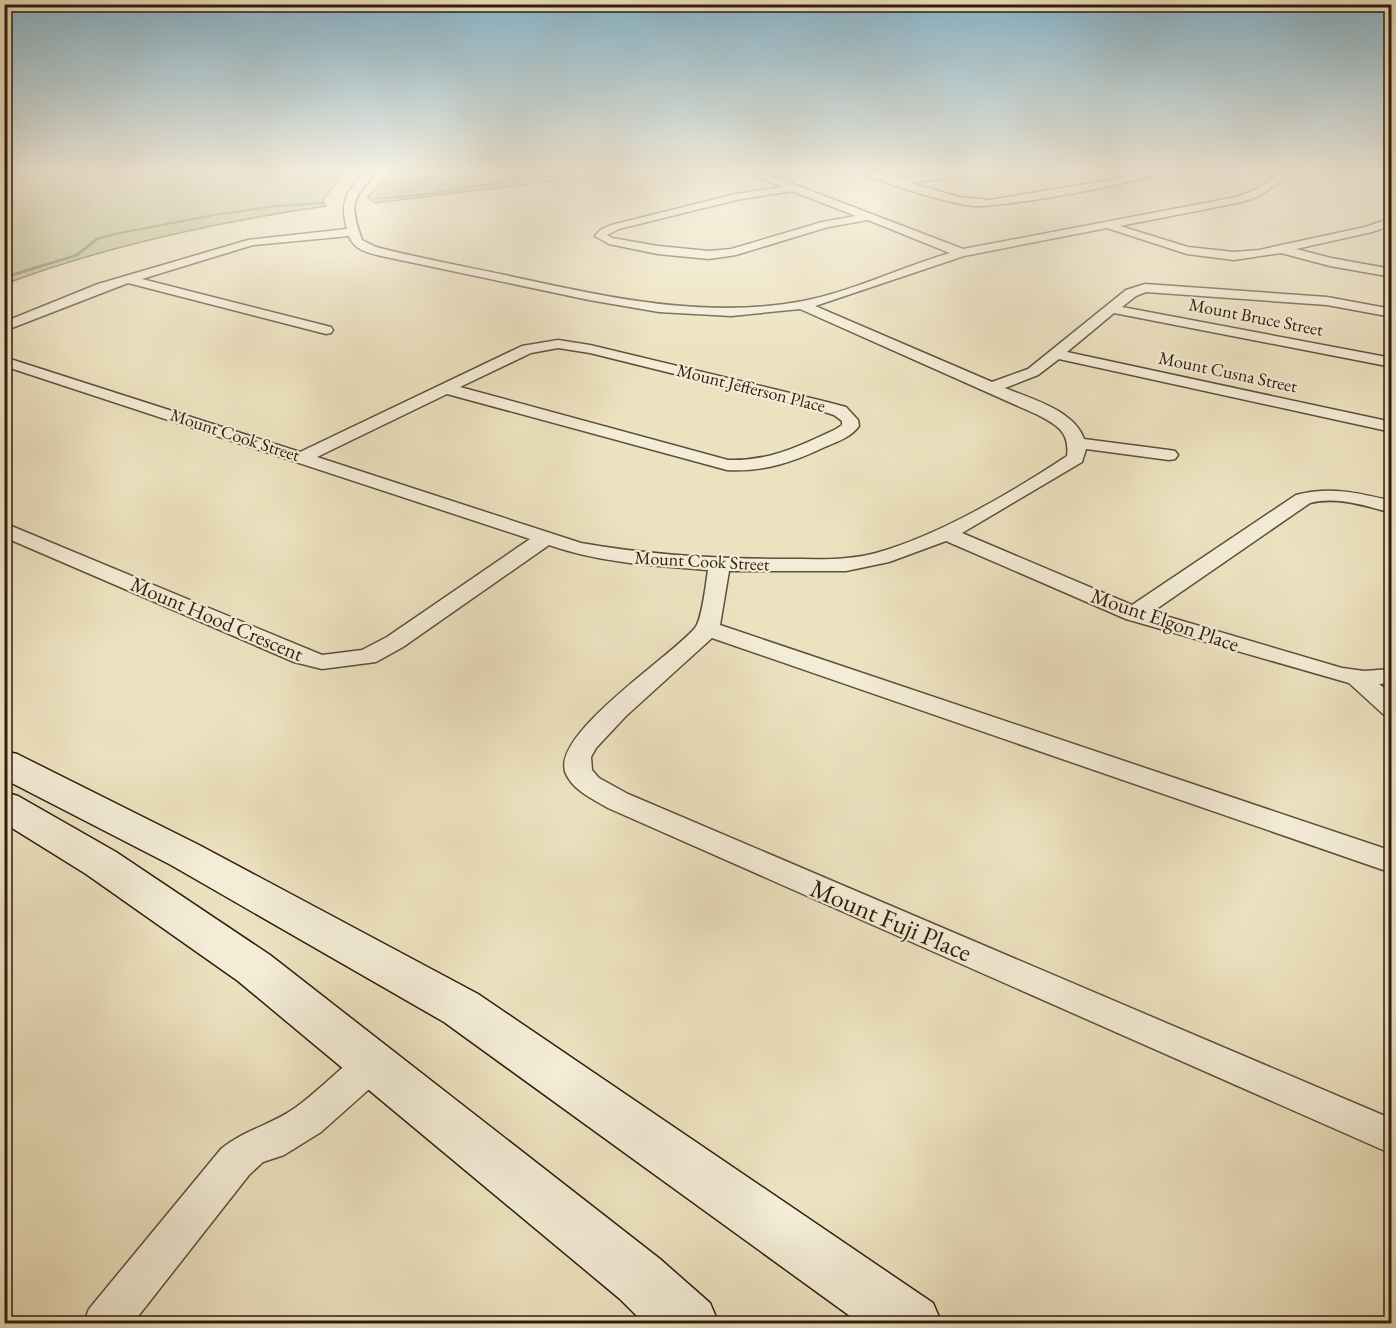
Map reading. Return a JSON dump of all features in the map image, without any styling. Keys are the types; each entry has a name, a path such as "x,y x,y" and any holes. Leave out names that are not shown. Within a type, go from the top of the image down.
{"main road":[{"path":"4,763 185,855 461,1008 912,1323"},
{"path":"4,805 101,863 254,968 640,1279 689,1323"}],"street":[{"path":"4,327 127,279 252,242 354,232 360,244 382,253 643,307 724,312 801,305 937,259 1074,232"},
{"path":"604,232 601,236 609,241 677,253 709,255 732,252 799,232"},
{"path":"906,232 962,253"},
{"path":"1127,232 1202,253 1247,255 1359,232"},
{"path":"1280,249 1337,264 1392,273"},
{"path":"127,279 326,330"},
{"path":"992,388 1033,372 1136,291 1157,288 1327,301 1392,313"},
{"path":"801,305 992,388 1069,426 1077,443 1169,455"},
{"name":"Mount Bruce Street","path":"1112,309 1392,363"},
{"name":"Mount Jefferson Place","path":"303,458 445,388 527,349 568,344 834,408 846,415 850,420 850,426 842,434 781,460 758,466 727,465 445,388"},
{"name":"Mount Cusna Street","path":"1057,354 1392,427"},
{"name":"Mount Cook Street","path":"4,361 577,548 624,557 720,565 846,565 882,558 946,534 1055,472 1076,458 1077,443"},
{"path":"4,377 29,369"},
{"path":"1134,615 1272,521 1293,504 1304,499 1339,496 1392,507"},
{"name":"Mount Hood Crescent","path":"4,529 302,657 322,662 369,657 395,642 546,538"},
{"name":"Mount Elgon Place","path":"946,534 1134,615 1329,672 1356,677 1392,676"},
{"path":"720,565 708,629 1392,862"},
{"name":"Mount Fuji Place","path":"708,629 617,710 584,744 578,757 578,771 589,785 618,801 1392,1137"},
{"path":"1356,677 1392,708"},
{"path":"104,1323 235,1162 251,1148 271,1142 308,1120 372,1064"}],"green space":[{"path":"5,232 181,232 123,246 5,284"}],"waterway":[{"path":"4,278 77,255 97,239 126,232"}]}
